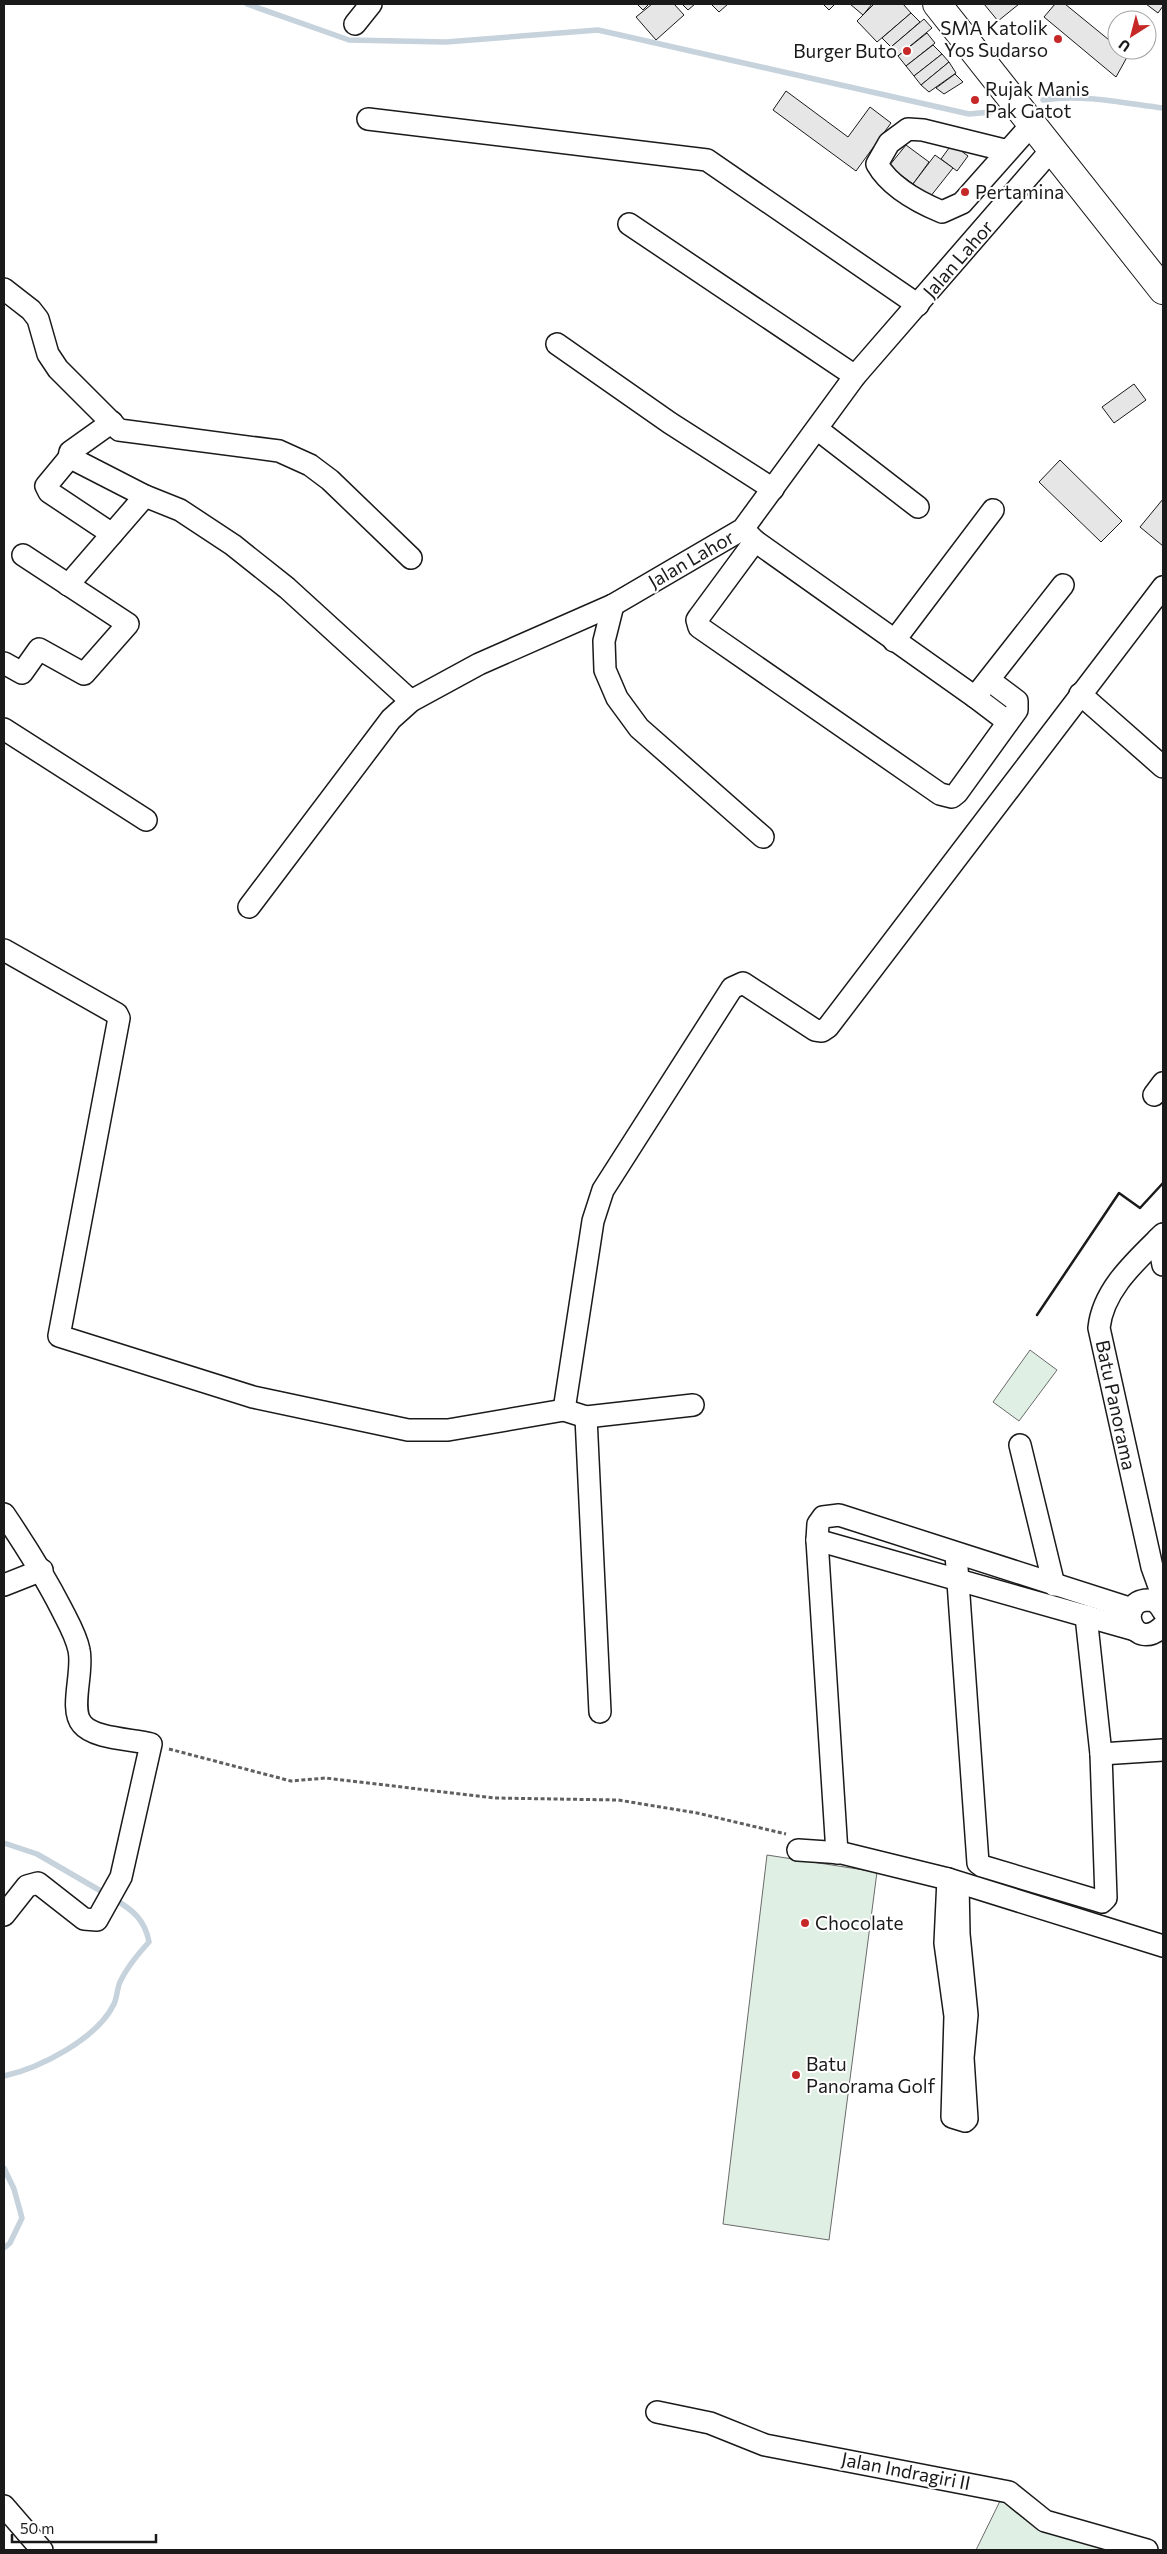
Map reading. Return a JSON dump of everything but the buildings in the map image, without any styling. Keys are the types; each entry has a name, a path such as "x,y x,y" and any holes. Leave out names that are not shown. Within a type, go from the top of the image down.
{"main road":[{"path":"937,4 1033,122 1163,290"}],"street":[{"path":"355,24 371,4"},
{"path":"368,119 707,160 918,306"},
{"path":"1008,151 923,130 908,129 889,143 877,164 884,176 922,204 942,212 962,203 1008,151 1033,122"},
{"name":"Jalan Lahor","path":"249,907 391,719 411,700 479,664 613,605 749,535 773,489 855,376 918,306 1053,148"},
{"path":"629,224 855,376"},
{"path":"4,289 31,310 38,319 48,354 58,369 122,432 279,451 310,466 330,480 411,558"},
{"path":"558,344 670,422 773,489"},
{"path":"70,458 68,454 70,452 112,422"},
{"path":"817,429 918,507"},
{"path":"70,458 144,496 180,510 234,545 287,588 411,700"},
{"path":"70,458 46,486 49,492 112,534"},
{"path":"68,585 144,496"},
{"path":"894,641 993,510"},
{"path":"989,680 1017,701 1017,710 957,793 952,797 946,797 702,631 697,620 749,535 1008,722"},
{"path":"4,663 22,673 39,648 84,674 128,624 23,555"},
{"path":"975,697 1063,585"},
{"path":"564,1410 593,1221 603,1190 732,988 743,983 815,1030 822,1031 828,1027 1163,587"},
{"path":"613,605 604,641 605,670 617,698 639,728 763,837"},
{"path":"1080,694 1163,767"},
{"path":"4,728 146,820"},
{"path":"4,950 117,1014 119,1018 59,1336 253,1397 408,1430 448,1430 564,1410 586,1417 693,1405"},
{"path":"1161,1236 1163,1265"},
{"name":"Batu Panorama","path":"1159,1599 1099,1328 1107,1300 1116,1284 1161,1236"},
{"path":"586,1417 600,1712"},
{"path":"1020,1445 1054,1585"},
{"path":"4,1514 42,1570 75,1636 82,1666 76,1711 80,1723 88,1730 97,1734 150,1744 150,1756 121,1877 105,1910 97,1920 84,1919 44,1887 31,1883 22,1891 4,1915"},
{"path":"837,1853 818,1540 819,1520 827,1516 839,1516 1132,1609"},
{"path":"818,1540 1135,1630 1145,1635 1156,1634 1163,1626"},
{"path":"956,1554 956,1580 980,1865 1102,1902 1105,1900 1101,1754 1086,1616"},
{"path":"4,1585 42,1570"},
{"path":"1135,1630 1130,1620 1132,1609 1139,1602 1159,1599"},
{"path":"1101,1754 1163,1750"},
{"path":"797,1842 953,1881 1163,1946"},
{"path":"953,1881 967,2015 963,2058 967,2119 965,2121 952,2117 955,2016 945,1943 953,1881"},
{"name":"Jalan Indragiri II","path":"657,2412 710,2423 765,2445 1009,2492 1045,2521 1147,2550"},
{"path":"4,2506 42,2550"}],"path":[{"path":"150,1744 291,1781 326,1778 494,1798 618,1800 698,1813 771,1831 797,1842"}],"green space":[{"path":"1030,1350 1057,1370 1019,1421 993,1402"},
{"name":"Batu Panorama Golf","path":"767,1855 877,1872 829,2240 723,2224"},
{"path":"1001,2499 1120,2550 976,2550"}],"waterway":[{"path":"247,4 349,40 446,42 598,30 969,114 991,112"},
{"path":"1043,100 1073,98 1163,108"},
{"path":"4,1843 37,1854 106,1894"},
{"path":"4,2076 34,2066 66,2050 95,2029 106,2017 114,2004 123,1976 149,1942 145,1928 137,1916 114,1899"},
{"path":"4,2168 14,2189 22,2218 10,2243 4,2248"}],"wall":[{"path":"1037,1315 1119,1193 1140,1208 1163,1183"}],"place":[{"name":"SMA Katolik Yos Sudarso","path":"1058,39"},
{"name":"Burger Buto","path":"907,51"},
{"name":"Rujak Manis Pak Gatot","path":"975,100"},
{"name":"Pertamina","path":"965,192"},
{"name":"Chocolate","path":"805,1923"},
{"name":"Batu Panorama Golf","path":"796,2075"}]}
